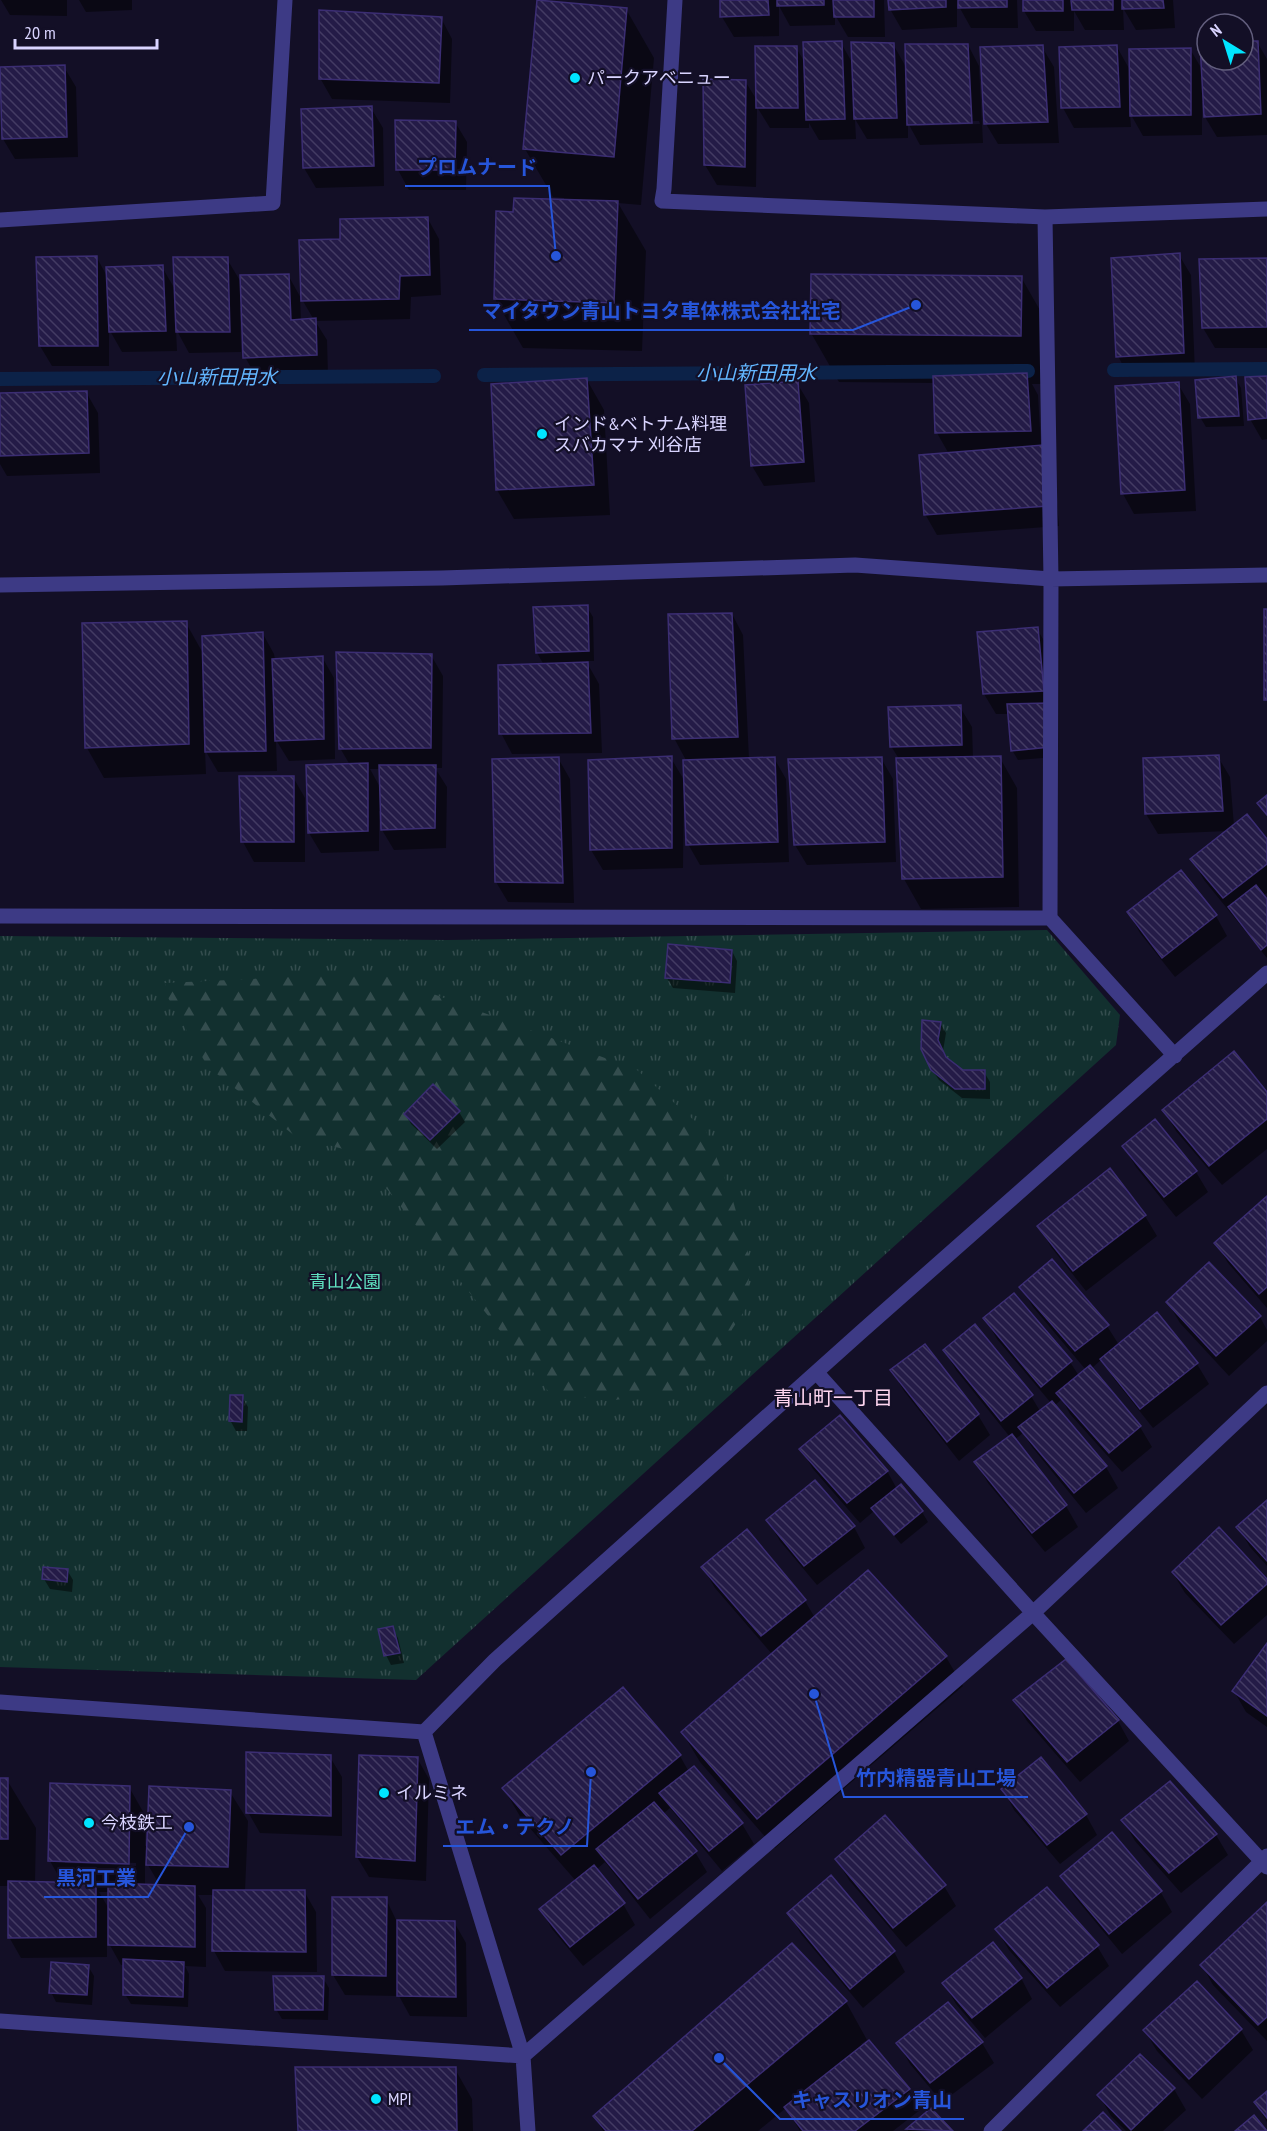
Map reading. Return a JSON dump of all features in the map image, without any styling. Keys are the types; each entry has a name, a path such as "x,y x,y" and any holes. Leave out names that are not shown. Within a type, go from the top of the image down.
{"street":[{"path":"0,220 273,203 285,0"},
{"path":"675,0 662,201 1045,217 1267,209"},
{"path":"1045,217 1051,579 1050,918 1175,1056"},
{"path":"0,585 442,578 855,566 1051,579 1267,575"},
{"path":"0,916 1050,918"},
{"path":"0,1702 424,1732 495,1660 1267,973"},
{"path":"817,1373 1033,1613 1265,1862 991,2131"},
{"path":"0,2022 523,2056 1033,1613 1267,1393"},
{"path":"424,1732 523,2056 528,2131"}],"green space":[{"name":"青山公園","path":"1047,930 1120,1015 1116,1045 416,1680 0,1667 0,936 447,940"},
{"path":"377,973 637,1070 706,1131 731,1194 751,1263 745,1310 716,1353 675,1392 607,1401 549,1392 358,1153 295,1136 208,1067 167,996 165,983"}],"building":[{"name":"パークアベニュー","path":"537,0 627,8 614,157 523,149"},
{"path":"720,0 768,0 769,15 720,17"},
{"path":"777,0 824,0 824,5 777,6"},
{"path":"833,0 874,0 874,17 834,17"},
{"path":"888,0 946,0 946,7 889,10"},
{"path":"958,0 1007,0 1007,7 958,8"},
{"path":"1023,0 1063,0 1063,11 1023,11"},
{"path":"1071,0 1113,0 1113,10 1072,10"},
{"path":"1122,0 1163,0 1164,8 1122,9"},
{"path":"319,10 442,17 439,83 319,79"},
{"path":"842,41 845,119 806,120 803,42"},
{"path":"1255,41 1258,41 1261,114 1204,117 1202,72 1255,72"},
{"path":"851,42 894,43 897,118 854,119"},
{"path":"905,44 968,44 972,123 907,125"},
{"path":"1043,45 1048,122 984,124 980,47"},
{"path":"1117,45 1120,107 1061,108 1059,47"},
{"path":"755,46 797,46 798,108 756,108"},
{"path":"1191,48 1191,115 1130,116 1129,49"},
{"path":"65,65 67,137 2,139 0,67"},
{"path":"703,79 746,80 745,167 704,165"},
{"path":"372,106 374,166 303,168 301,109"},
{"path":"395,120 456,121 455,170 396,170"},
{"path":"514,198 618,201 614,303 494,299 496,211 513,212"},
{"path":"428,217 430,275 400,276 399,299 301,301 299,240 340,239 340,219"},
{"path":"1180,253 1184,353 1116,357 1111,258"},
{"path":"97,256 98,346 39,346 36,257"},
{"path":"173,257 228,257 230,332 176,332"},
{"path":"1267,258 1267,327 1202,328 1199,259"},
{"path":"163,265 166,331 109,332 106,267"},
{"path":"289,274 291,320 316,318 317,355 243,358 240,275"},
{"path":"811,274 1022,276 1021,336 810,334"},
{"path":"1027,373 1031,431 935,433 933,376"},
{"path":"1236,376 1239,416 1198,418 1195,380"},
{"path":"1267,376 1267,418 1248,420 1245,377"},
{"name":"インド&ベトナム料理 スバカマナ 刈谷店","path":"587,378 594,485 496,490 491,384"},
{"path":"798,381 804,462 751,466 745,385"},
{"path":"1179,382 1185,490 1121,494 1115,386"},
{"path":"87,391 89,453 0,456 0,393"},
{"path":"1043,445 1048,506 924,515 919,455"},
{"path":"588,605 589,651 536,653 533,607"},
{"path":"1264,609 1267,609 1267,700 1264,700"},
{"path":"732,613 738,737 672,739 668,614"},
{"path":"187,621 189,744 85,748 82,623"},
{"path":"1038,627 1044,691 983,694 977,632"},
{"path":"263,632 266,751 205,752 202,636"},
{"path":"336,652 432,654 431,748 339,749"},
{"path":"323,656 324,739 275,741 272,659"},
{"path":"588,662 591,733 499,734 498,665"},
{"path":"1049,703 1050,747 1011,751 1007,704"},
{"path":"961,705 962,745 890,747 888,707"},
{"path":"1219,755 1223,811 1145,814 1143,758"},
{"path":"672,756 672,848 590,850 588,760"},
{"path":"1001,756 1003,877 902,879 896,758"},
{"path":"559,757 563,883 495,882 492,759"},
{"path":"775,757 778,842 686,845 683,760"},
{"path":"882,757 885,842 794,845 788,759"},
{"path":"368,763 368,831 308,833 306,765"},
{"path":"379,765 436,765 435,828 381,830"},
{"path":"239,776 294,776 294,842 241,842"},
{"path":"1267,795 1267,815 1257,803"},
{"path":"1247,814 1267,839 1267,864 1223,898 1190,859"},
{"path":"1181,870 1217,915 1162,958 1127,912"},
{"path":"1256,885 1267,899 1267,945 1261,950 1228,907"},
{"path":"668,944 732,950 730,983 665,978"},
{"path":"922,1020 941,1022 938,1040 946,1057 963,1070 985,1070 985,1089 955,1089 931,1070 921,1049"},
{"path":"1234,1051 1267,1092 1267,1119 1209,1166 1162,1110"},
{"path":"433,1084 460,1111 430,1140 404,1114"},
{"path":"1155,1119 1197,1171 1164,1197 1122,1146"},
{"path":"1110,1168 1146,1215 1073,1271 1037,1226"},
{"path":"1267,1196 1267,1287 1259,1294 1214,1243"},
{"path":"1052,1259 1109,1325 1075,1351 1019,1287"},
{"path":"1209,1262 1261,1316 1216,1356 1166,1302"},
{"path":"1014,1293 1072,1361 1041,1387 983,1318"},
{"path":"1157,1312 1198,1363 1140,1409 1100,1359"},
{"path":"975,1324 1033,1395 1001,1421 943,1350"},
{"path":"925,1344 979,1414 947,1442 890,1370"},
{"path":"1090,1365 1141,1426 1109,1453 1056,1393"},
{"path":"230,1395 243,1395 242,1422 229,1421"},
{"path":"1052,1401 1107,1466 1074,1493 1018,1427"},
{"path":"840,1415 888,1471 847,1503 799,1449"},
{"path":"1012,1434 1067,1505 1032,1533 974,1462"},
{"path":"815,1480 855,1526 804,1566 766,1520"},
{"path":"901,1484 923,1511 894,1535 871,1508"},
{"path":"1267,1500 1267,1561 1236,1527"},
{"path":"1219,1527 1267,1579 1267,1584 1221,1625 1172,1572"},
{"path":"747,1529 806,1600 761,1636 701,1567"},
{"path":"43,1567 68,1569 67,1582 42,1579"},
{"path":"868,1570 947,1656 757,1819 681,1732"},
{"path":"393,1626 400,1653 384,1656 378,1629"},
{"path":"1267,1643 1267,1716 1232,1691"},
{"path":"1066,1659 1119,1720 1067,1762 1013,1700"},
{"path":"623,1687 681,1755 561,1855 502,1788"},
{"path":"246,1752 331,1755 331,1816 246,1813"},
{"path":"359,1755 418,1757 415,1861 356,1857"},
{"path":"1041,1757 1087,1814 1047,1845 1001,1789"},
{"path":"694,1766 743,1823 709,1851 659,1793"},
{"path":"0,1778 8,1778 8,1839 0,1839"},
{"path":"1170,1781 1217,1834 1169,1873 1121,1820"},
{"name":"今枝鉄工","path":"50,1783 130,1786 129,1864 48,1861"},
{"path":"149,1786 231,1790 228,1867 146,1865"},
{"path":"654,1802 697,1851 638,1899 596,1849"},
{"path":"885,1815 946,1885 893,1928 835,1859"},
{"path":"1112,1832 1162,1891 1109,1934 1060,1876"},
{"path":"594,1865 625,1903 570,1947 539,1909"},
{"path":"831,1875 895,1951 850,1989 787,1913"},
{"path":"8,1881 96,1883 96,1937 8,1938"},
{"path":"108,1883 195,1886 195,1947 108,1945"},
{"path":"1047,1887 1099,1945 1047,1988 995,1929"},
{"path":"213,1890 305,1890 306,1952 212,1951"},
{"path":"332,1897 387,1897 386,1976 332,1975"},
{"path":"1267,1902 1267,2017 1258,2025 1200,1965"},
{"path":"397,1920 455,1921 456,1997 397,1996"},
{"path":"993,1942 1022,1978 972,2018 942,1983"},
{"path":"792,1943 847,2001 692,2131 606,2131 593,2116"},
{"path":"123,1959 184,1962 183,1997 123,1995"},
{"path":"51,1962 89,1965 87,1995 49,1993"},
{"path":"273,1976 324,1976 323,2010 275,2010"},
{"path":"1197,1981 1242,2029 1189,2079 1143,2030"},
{"path":"948,2002 983,2042 930,2083 896,2043"},
{"path":"869,2040 910,2089 855,2131 803,2131 784,2107"},
{"path":"1140,2054 1175,2088 1131,2130 1097,2095"},
{"name":"MPI","path":"295,2067 456,2067 457,2131 298,2131"},
{"path":"1267,2091 1267,2118 1254,2102"},
{"path":"931,2108 953,2131 906,2129"},
{"path":"1103,2112 1121,2131 1083,2131"},
{"path":"1254,2115 1267,2131 1235,2131"}],"waterway":[{"name":"小山新田用水","path":"1114,370 1267,369"},
{"name":"小山新田用水","path":"484,375 1028,371"},
{"name":"小山新田用水","path":"0,379 434,376"}],"place":[{"name":"パークアベニュー","path":"575,78"},
{"name":"プロムナード","path":"556,256"},
{"name":"マイタウン青山トヨタ車体株式会社社宅","path":"916,305"},
{"name":"インド&ベトナム料理 スバカマナ 刈谷店","path":"542,434"},
{"name":"竹内精器青山工場","path":"814,1694"},
{"name":"エム・テクノ","path":"591,1772"},
{"name":"イルミネ","path":"384,1793"},
{"name":"今枝鉄工","path":"89,1823"},
{"name":"黒河工業","path":"189,1827"},
{"name":"キャスリオン青山","path":"719,2058"},
{"name":"MPI","path":"376,2099"}],"district":[{"name":"青山町一丁目","path":"833,1398"}]}
